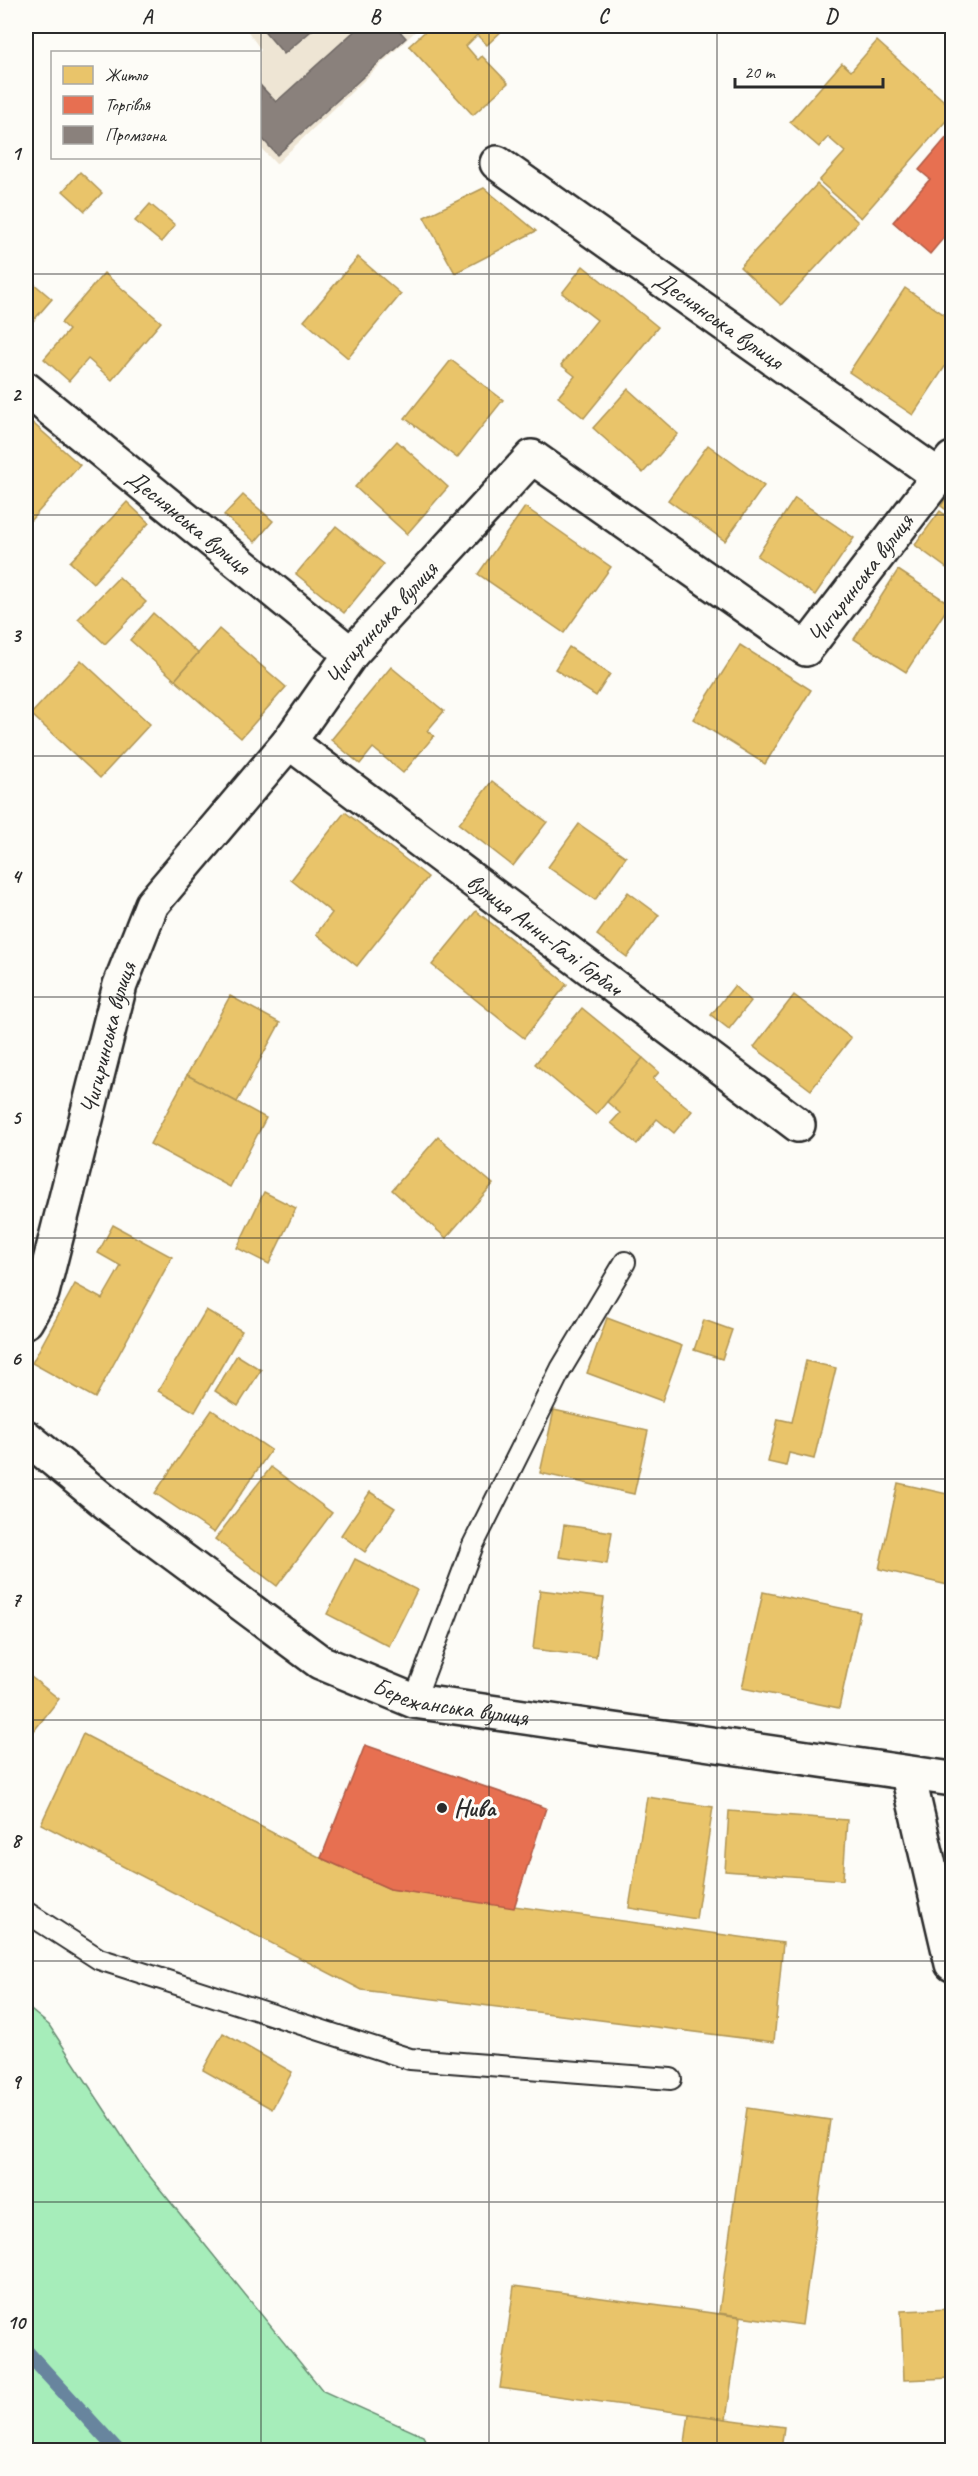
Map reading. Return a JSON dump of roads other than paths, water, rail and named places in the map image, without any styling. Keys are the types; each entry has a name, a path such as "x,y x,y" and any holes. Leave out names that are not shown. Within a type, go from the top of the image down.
{"street":[{"name":"Деснянська вулиця","path":"497,163 946,467"},
{"name":"Деснянська вулиця","path":"26,388 351,654"},
{"name":"Чигиринська вулиця","path":"26,1321 42,1293 120,985 152,904 289,742 351,654 532,457 806,649 946,467"},
{"name":"вулиця Анни-Галі Горбач","path":"289,742 798,1125"},
{"name":"Бережанська вулиця","path":"26,1437 114,1509 320,1662 414,1701 908,1775 952,1779"},
{"path":"908,1775 952,1964"}],"lane":[{"path":"414,1701 473,1545 561,1369 625,1262"},
{"path":"26,1912 99,1959 410,2059 671,2079"}],"waterway":[{"path":"26,2351 117,2450"}],"place":[{"name":"Нива","path":"442,1808"}]}
